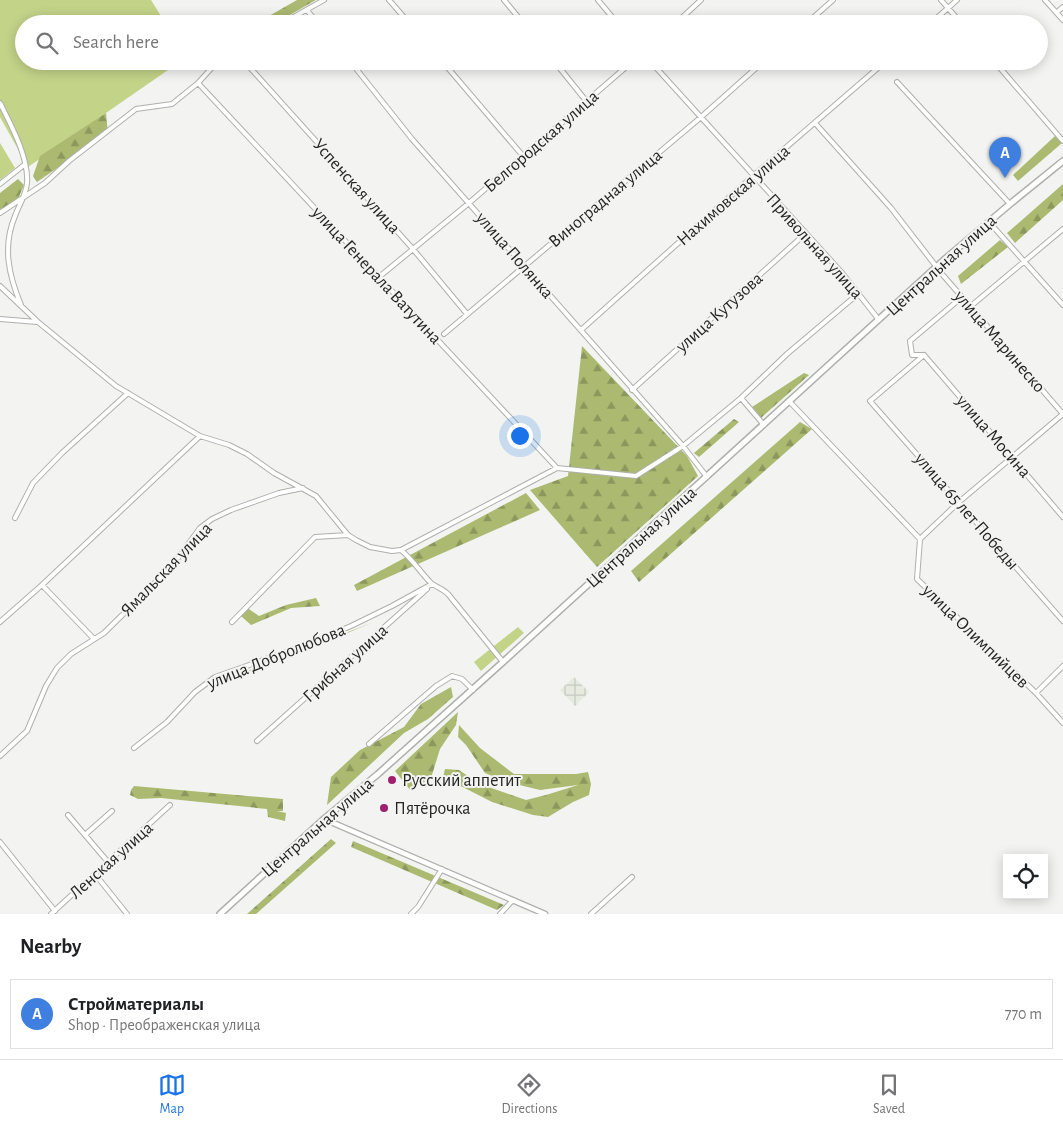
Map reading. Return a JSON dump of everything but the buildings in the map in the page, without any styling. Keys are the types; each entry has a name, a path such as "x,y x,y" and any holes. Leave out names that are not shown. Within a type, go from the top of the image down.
{"main road":[{"name":"Центральная улица","path":"220,914 324,819 473,690 937,268 1063,160"}],"street":[{"path":"298,15 324,0"},
{"path":"389,0 402,15"},
{"path":"504,0 516,15"},
{"path":"598,0 610,15"},
{"path":"685,15 702,0"},
{"path":"816,15 833,0"},
{"path":"941,0 954,15"},
{"path":"940,15 957,0"},
{"path":"1045,0 1063,20"},
{"path":"1057,12 1063,7"},
{"path":"307,10 311,15"},
{"path":"0,213 45,184 69,161 136,109 172,104 198,83 210,70"},
{"name":"Успенская улица","path":"252,70 413,249 467,314"},
{"name":"улица Полянка","path":"357,70 412,139 683,446 707,477"},
{"path":"450,70 524,156"},
{"path":"561,70 586,102"},
{"name":"Белгородская улица","path":"379,277 469,203 623,70"},
{"name":"Привольная улица","path":"658,70 859,293 879,320"},
{"name":"Виноградная улица","path":"444,334 700,118 754,70"},
{"name":"Нахимовская улица","path":"581,330 753,176 876,70"},
{"path":"1002,70 1063,141"},
{"path":"897,82 1010,204"},
{"name":"улица Генерала Ватутина","path":"198,83 557,468"},
{"path":"0,103 17,138 27,182 23,198 14,216 8,240 8,260 12,281 22,307"},
{"path":"815,123 891,208 937,268"},
{"path":"0,184 24,165"},
{"path":"989,222 1063,305"},
{"path":"971,306 1063,229"},
{"name":"улица Кутузова","path":"632,390 741,290 806,234"},
{"name":"улица Маринеско","path":"937,268 1063,414"},
{"path":"0,286 38,322 116,386 200,436 229,445 247,454 274,473 303,488 320,500 348,534 356,540 370,547 392,551 401,550 557,468 636,476 683,446 741,398 859,293"},
{"name":"улица Мосина","path":"962,297 910,341 912,355 924,355 1063,517"},
{"path":"0,319 38,322"},
{"name":"улица 65 лет Победы","path":"924,355 870,401 1063,621"},
{"path":"14,518 33,483 62,452 128,393"},
{"path":"741,398 764,425"},
{"path":"790,401 920,539 959,502 1063,414"},
{"path":"0,622 42,585 200,436"},
{"name":"Ямальская улица","path":"0,756 26,731 46,686 57,668 71,654 104,633 172,566 200,528 212,519 231,510 279,493 303,488"},
{"path":"232,622 315,537 348,534"},
{"name":"улица Олимпийцев","path":"920,539 917,579 1036,693 1063,723"},
{"path":"401,550 413,560 432,584 442,588 448,594 503,662"},
{"name":"Грибная улица","path":"257,741 432,584"},
{"name":"улица Добролюбова","path":"134,748 167,722 194,692 215,677 306,645 351,626 432,584"},
{"path":"42,585 94,639"},
{"path":"1036,693 1063,666"},
{"path":"369,744 436,686 452,676 462,679 473,690"},
{"name":"Ленская улица","path":"53,912 170,806"},
{"path":"86,834 112,811"},
{"path":"68,815 108,862"},
{"path":"324,819 544,914"},
{"path":"0,842 53,912"},
{"path":"411,914 418,907 442,870"},
{"path":"95,874 127,914"},
{"path":"591,914 632,877"},
{"path":"500,914 513,900"}],"shaded area":[{"path":"574,677 589,692 575,706 560,690"}],"green space":[{"path":"0,0 151,0 160,15 15,15 15,70 168,70 28,167 0,117"},
{"path":"297,0 316,0 290,15 271,15"},
{"path":"106,113 108,133 37,182 33,176 40,156"},
{"path":"1055,136 1062,143 1018,181 1013,175"},
{"path":"0,143 15,168 0,180"},
{"path":"18,179 24,185 18,199 0,210 0,193"},
{"path":"1063,184 1063,200 1015,243 1007,233"},
{"path":"1000,240 1008,247 961,284 958,276"},
{"path":"582,346 687,456 698,476 597,567 530,490 568,476"},
{"path":"804,373 809,375 761,418 752,407"},
{"path":"734,419 739,422 699,457 694,453"},
{"path":"800,422 812,429 639,582 631,571"},
{"path":"526,493 540,510 357,591 354,585"},
{"path":"316,598 320,606 291,608 251,625 241,616 246,607 259,616 286,605"},
{"path":"374,622 252,672 247,671"},
{"path":"518,627 524,633 481,671 474,662"},
{"path":"451,687 453,697 428,719 404,733 327,805 331,777 360,750 404,727 421,704"},
{"path":"458,712 456,725 440,749 431,778 410,790 395,771"},
{"path":"459,725 480,748 514,774 576,774 588,772 591,784 589,795 548,817 533,815 492,802 443,777 445,769 459,770 480,784 526,800 578,785 540,790 507,782 485,773 466,745 458,737"},
{"path":"134,786 283,799 283,811 277,811 286,813 285,821 268,817 267,809 161,798 138,799 130,795"},
{"path":"331,839 336,843 256,914 247,914"},
{"path":"353,841 504,905 497,910 351,847"}],"place":[{"name":"Стройматериалы","path":"1005,178"},
{"name":"Русский аппетит","path":"392,780"},
{"name":"Пятёрочка","path":"384,808"}]}
